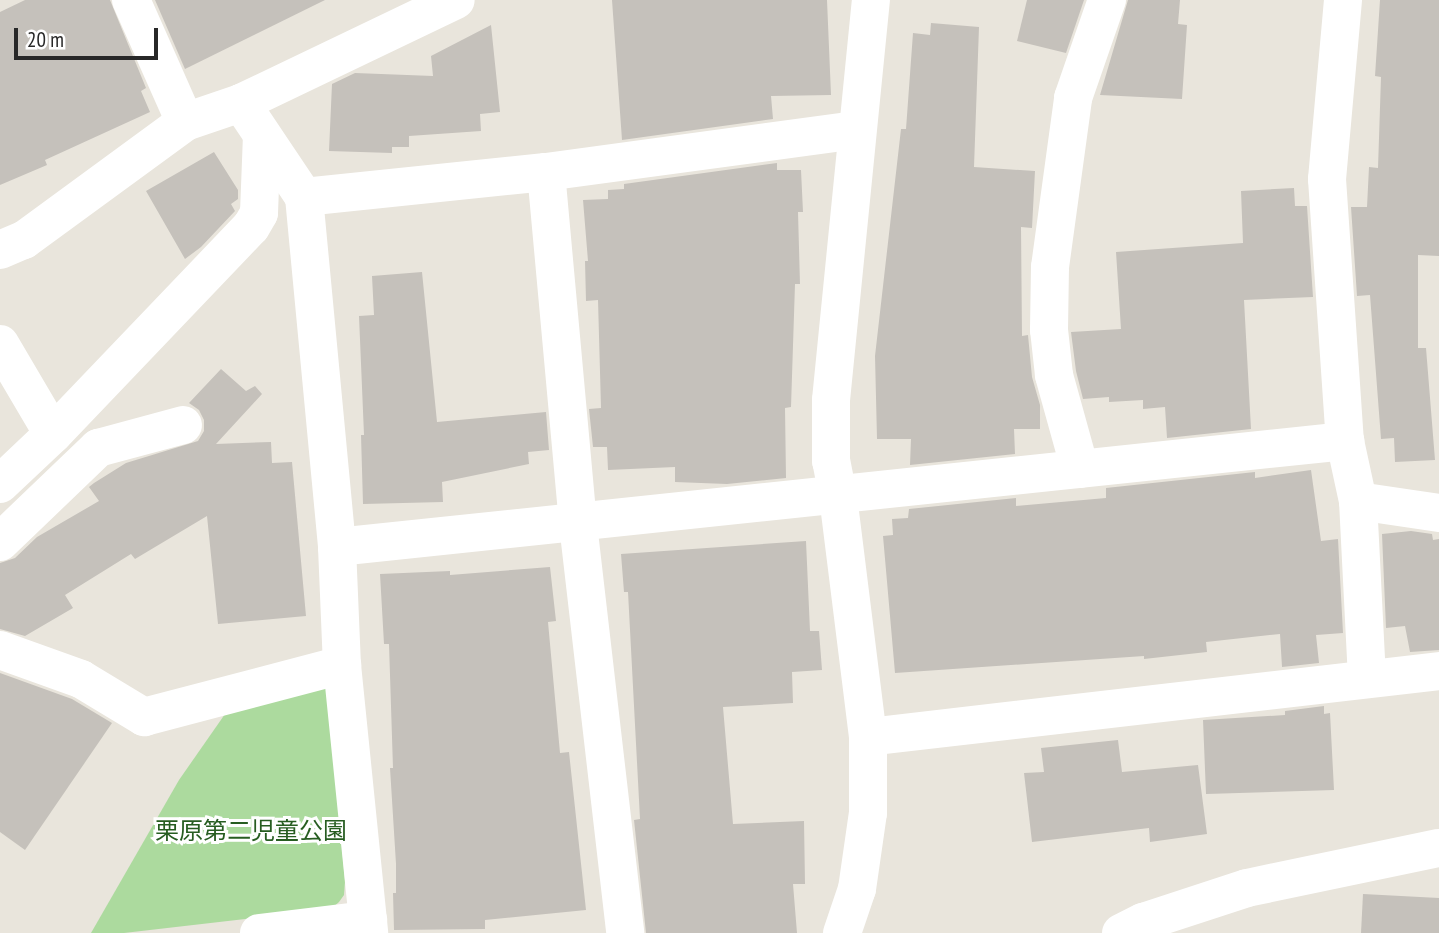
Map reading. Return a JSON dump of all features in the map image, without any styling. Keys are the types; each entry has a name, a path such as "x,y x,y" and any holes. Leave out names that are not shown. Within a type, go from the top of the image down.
{"street":[{"path":"131,0 186,122"},
{"path":"0,250 24,240 186,122 241,103 408,10 456,0"},
{"path":"842,933 856,890 868,813 868,737 838,496 831,461 831,400 871,0"},
{"path":"1080,469 1054,375 1049,330 1050,267 1073,97 1107,0"},
{"path":"1343,0 1327,179 1345,441 1358,501 1367,678"},
{"path":"241,103 304,197 337,547 342,665 368,926 259,933"},
{"path":"304,197 546,172 858,130"},
{"path":"0,484 53,433 251,227 259,212 262,135"},
{"path":"546,172 578,524 625,933"},
{"path":"0,344 53,433"},
{"path":"0,542 98,448 183,425"},
{"path":"337,547 578,524 1345,441"},
{"path":"1358,501 1439,513"},
{"path":"0,650 81,679 150,718 239,690 342,665"},
{"path":"868,737 1439,671"},
{"path":"1121,933 1143,922 1247,888 1439,848"}],"green space":[{"name":"栗原第二児童公園","path":"327,684 345,881 344,895 339,902 331,909 124,933 91,933 179,780 239,694"}],"building":[{"path":"25,0 110,0 146,88 141,91 150,112 45,160 47,165 0,185 0,12"},
{"path":"155,0 325,0 185,69"},
{"path":"612,0 827,0 831,95 771,96 773,119 622,140"},
{"path":"1027,0 1084,0 1066,53 1017,41"},
{"path":"1128,0 1180,0 1178,24 1187,25 1182,99 1100,95"},
{"path":"1380,0 1439,0 1439,256 1418,255 1418,348 1426,348 1435,460 1395,462 1394,438 1381,439 1370,295 1357,296 1351,207 1367,207 1369,167 1378,168 1381,77 1375,76"},
{"path":"931,23 979,27 974,167 1035,171 1032,228 1021,227 1022,336 1028,335 1032,377 1040,405 1040,429 1014,429 1015,454 910,465 911,439 877,439 875,356 901,129 906,129 913,33 930,35"},
{"path":"491,25 500,112 480,114 481,131 409,136 409,147 392,147 392,153 329,151 332,84 355,73 433,76 431,56"},
{"path":"214,152 238,190 238,199 231,204 235,211 201,247 185,259 146,191"},
{"path":"777,163 777,170 801,170 803,212 798,212 800,284 795,284 791,407 785,408 786,478 727,484 675,482 675,467 608,470 607,447 593,447 589,409 601,408 598,300 586,301 585,261 588,261 583,200 608,199 608,190 624,189 624,184"},
{"path":"1294,188 1295,206 1307,206 1313,297 1244,300 1251,429 1167,438 1165,407 1143,409 1143,400 1109,402 1109,397 1083,399 1071,332 1121,329 1116,252 1243,243 1241,191"},
{"path":"422,272 437,422 546,412 549,450 528,452 529,464 442,482 443,502 363,504 361,435 364,435 359,316 374,315 372,276"},
{"path":"221,369 246,391 255,386 262,394 216,444 271,442 272,463 292,462 306,616 218,624 207,516 135,559 131,554 65,595 73,608 25,636 0,629 0,563 15,558 37,537 99,501 89,487 126,463 198,441 204,431 204,420 199,410 189,403"},
{"path":"1311,470 1321,541 1338,539 1343,633 1316,635 1319,663 1282,667 1280,634 1206,642 1207,652 1144,659 1144,656 895,673 883,536 893,535 892,519 908,518 909,509 1016,498 1016,506 1106,498 1106,488 1255,472 1255,478"},
{"path":"1411,531 1432,534 1433,540 1439,539 1439,650 1410,652 1405,626 1386,628 1382,534"},
{"path":"806,541 810,631 819,631 822,670 792,672 793,703 723,707 733,824 804,821 805,884 793,884 797,933 646,933 634,820 640,819 628,592 624,592 621,554"},
{"path":"550,567 556,621 548,622 560,753 569,752 586,910 485,920 485,929 394,930 393,893 396,893 396,864 390,768 393,768 389,644 384,644 380,574 450,571 450,575"},
{"path":"0,673 72,699 112,723 25,850 0,832"},
{"path":"1324,706 1324,714 1330,713 1334,790 1206,794 1203,720 1285,715 1285,711"},
{"path":"1118,740 1122,772 1198,765 1207,834 1150,842 1149,828 1032,842 1024,773 1044,772 1041,748"},
{"path":"1363,894 1439,898 1439,933 1361,933"}]}
